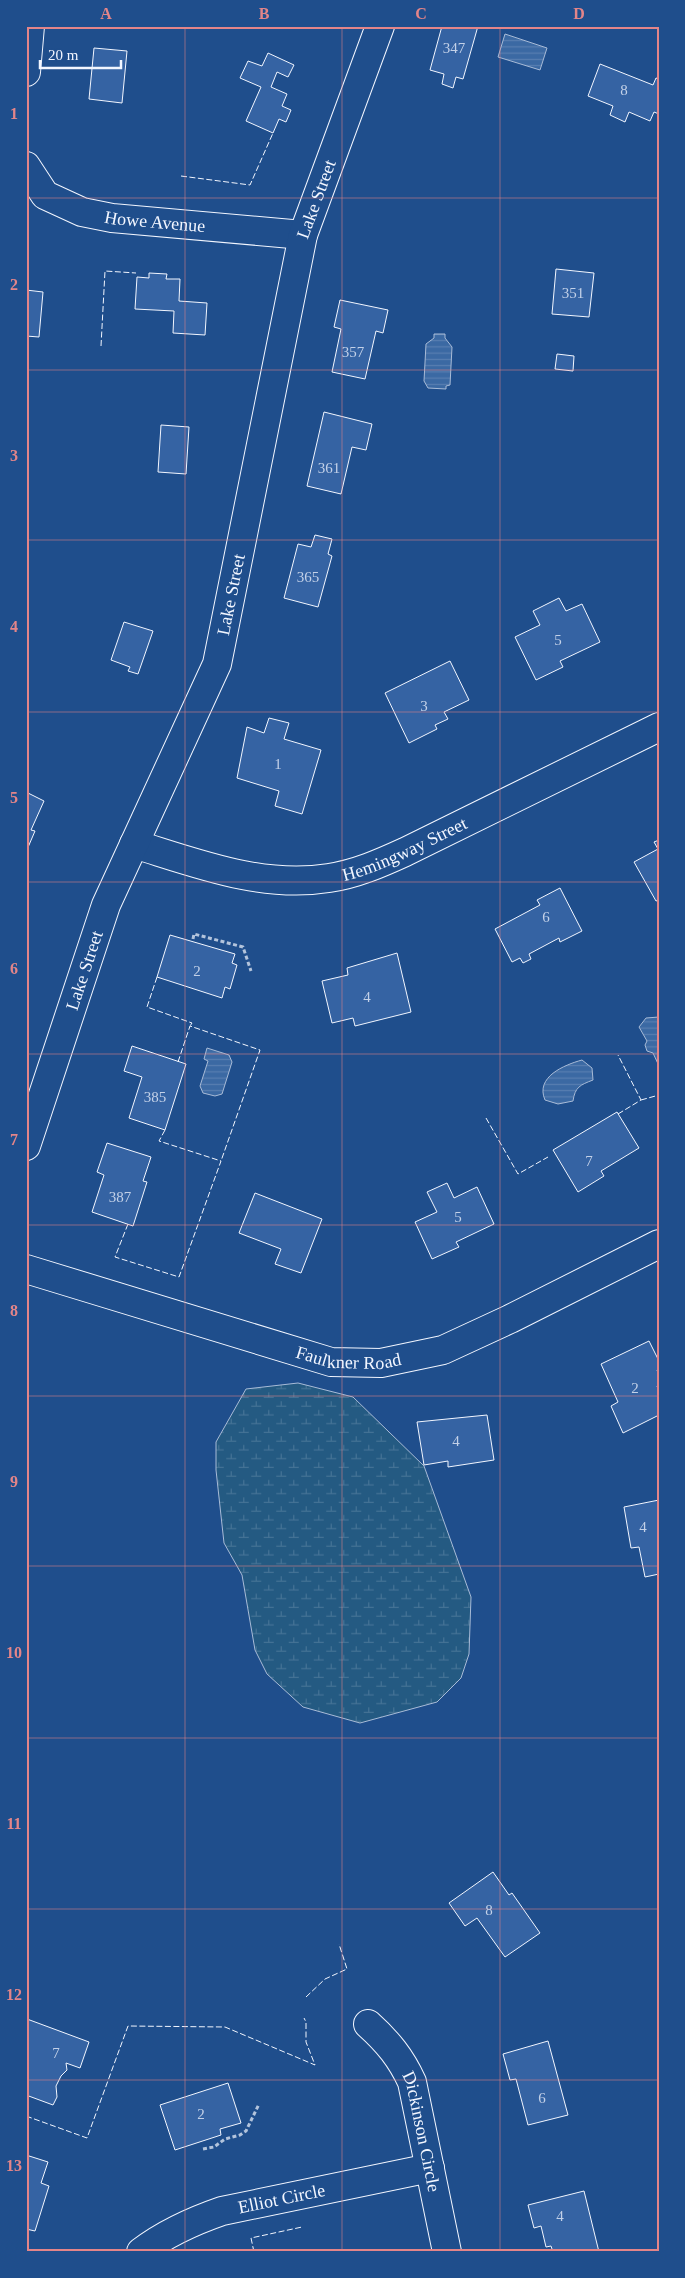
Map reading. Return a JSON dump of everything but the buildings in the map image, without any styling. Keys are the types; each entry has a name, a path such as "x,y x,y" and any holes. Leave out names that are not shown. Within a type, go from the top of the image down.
{"street":[{"path":"26,72 30,26"},
{"name":"Lake Street","path":"26,1146 106,905 217,664 303,235 380,26"},
{"name":"Howe Avenue","path":"26,166 46,195 92,215 303,235"},
{"name":"Hemingway Street","path":"134,844 249,877 287,880 328,878 366,869 405,852 659,727"},
{"name":"Faulkner Road","path":"26,1269 330,1362 381,1363 443,1350 510,1319 659,1244"},
{"name":"Dickinson Circle","path":"368,2024 389,2043 404,2062 412,2082 447,2252"},
{"name":"Elliot Circle","path":"141,2252 180,2228 222,2211 430,2168"}],"path":[{"path":"193,939 194,934 243,947 251,970"},
{"path":"203,2149 214,2147 225,2139 240,2135 251,2124 259,2104"}],"green space":[{"path":"298,1383 353,1397 424,1466 471,1597 469,1654 461,1678 437,1702 360,1723 303,1707 267,1674 255,1650 242,1575 224,1543 216,1470 216,1442 246,1389"}],"shaded area":[{"path":"505,34 547,48 540,70 498,57"},
{"path":"434,334 445,334 445,338 452,347 450,385 446,386 446,389 428,388 424,381 426,344 434,338"},
{"path":"659,1017 659,1066 653,1053 647,1051 645,1045 647,1041 639,1027 646,1018"},
{"path":"207,1048 229,1055 232,1062 222,1094 215,1096 203,1093 200,1086 208,1061 204,1059"},
{"path":"582,1060 592,1068 593,1080 579,1087 573,1101 558,1104 545,1100 544,1085 553,1073 567,1065"}],"fence":[{"path":"181,176 250,185 273,133"},
{"path":"101,346 105,271 136,273"},
{"path":"157,977 147,1007 192,1023 190,1026"},
{"path":"178,1062 190,1026 260,1050 221,1161"},
{"path":"618,1055 641,1100 618,1114"},
{"path":"641,1100 659,1095"},
{"path":"486,1118 518,1174 548,1157"},
{"path":"128,1224 115,1257 179,1277 221,1161 159,1141 165,1130"},
{"path":"306,1997 325,1979 347,1969 339,1944"},
{"path":"26,2116 87,2138 128,2026 225,2027 315,2065 306,2042 306,2022 304,2018"},
{"path":"254,2252 251,2238 302,2227"}]}
